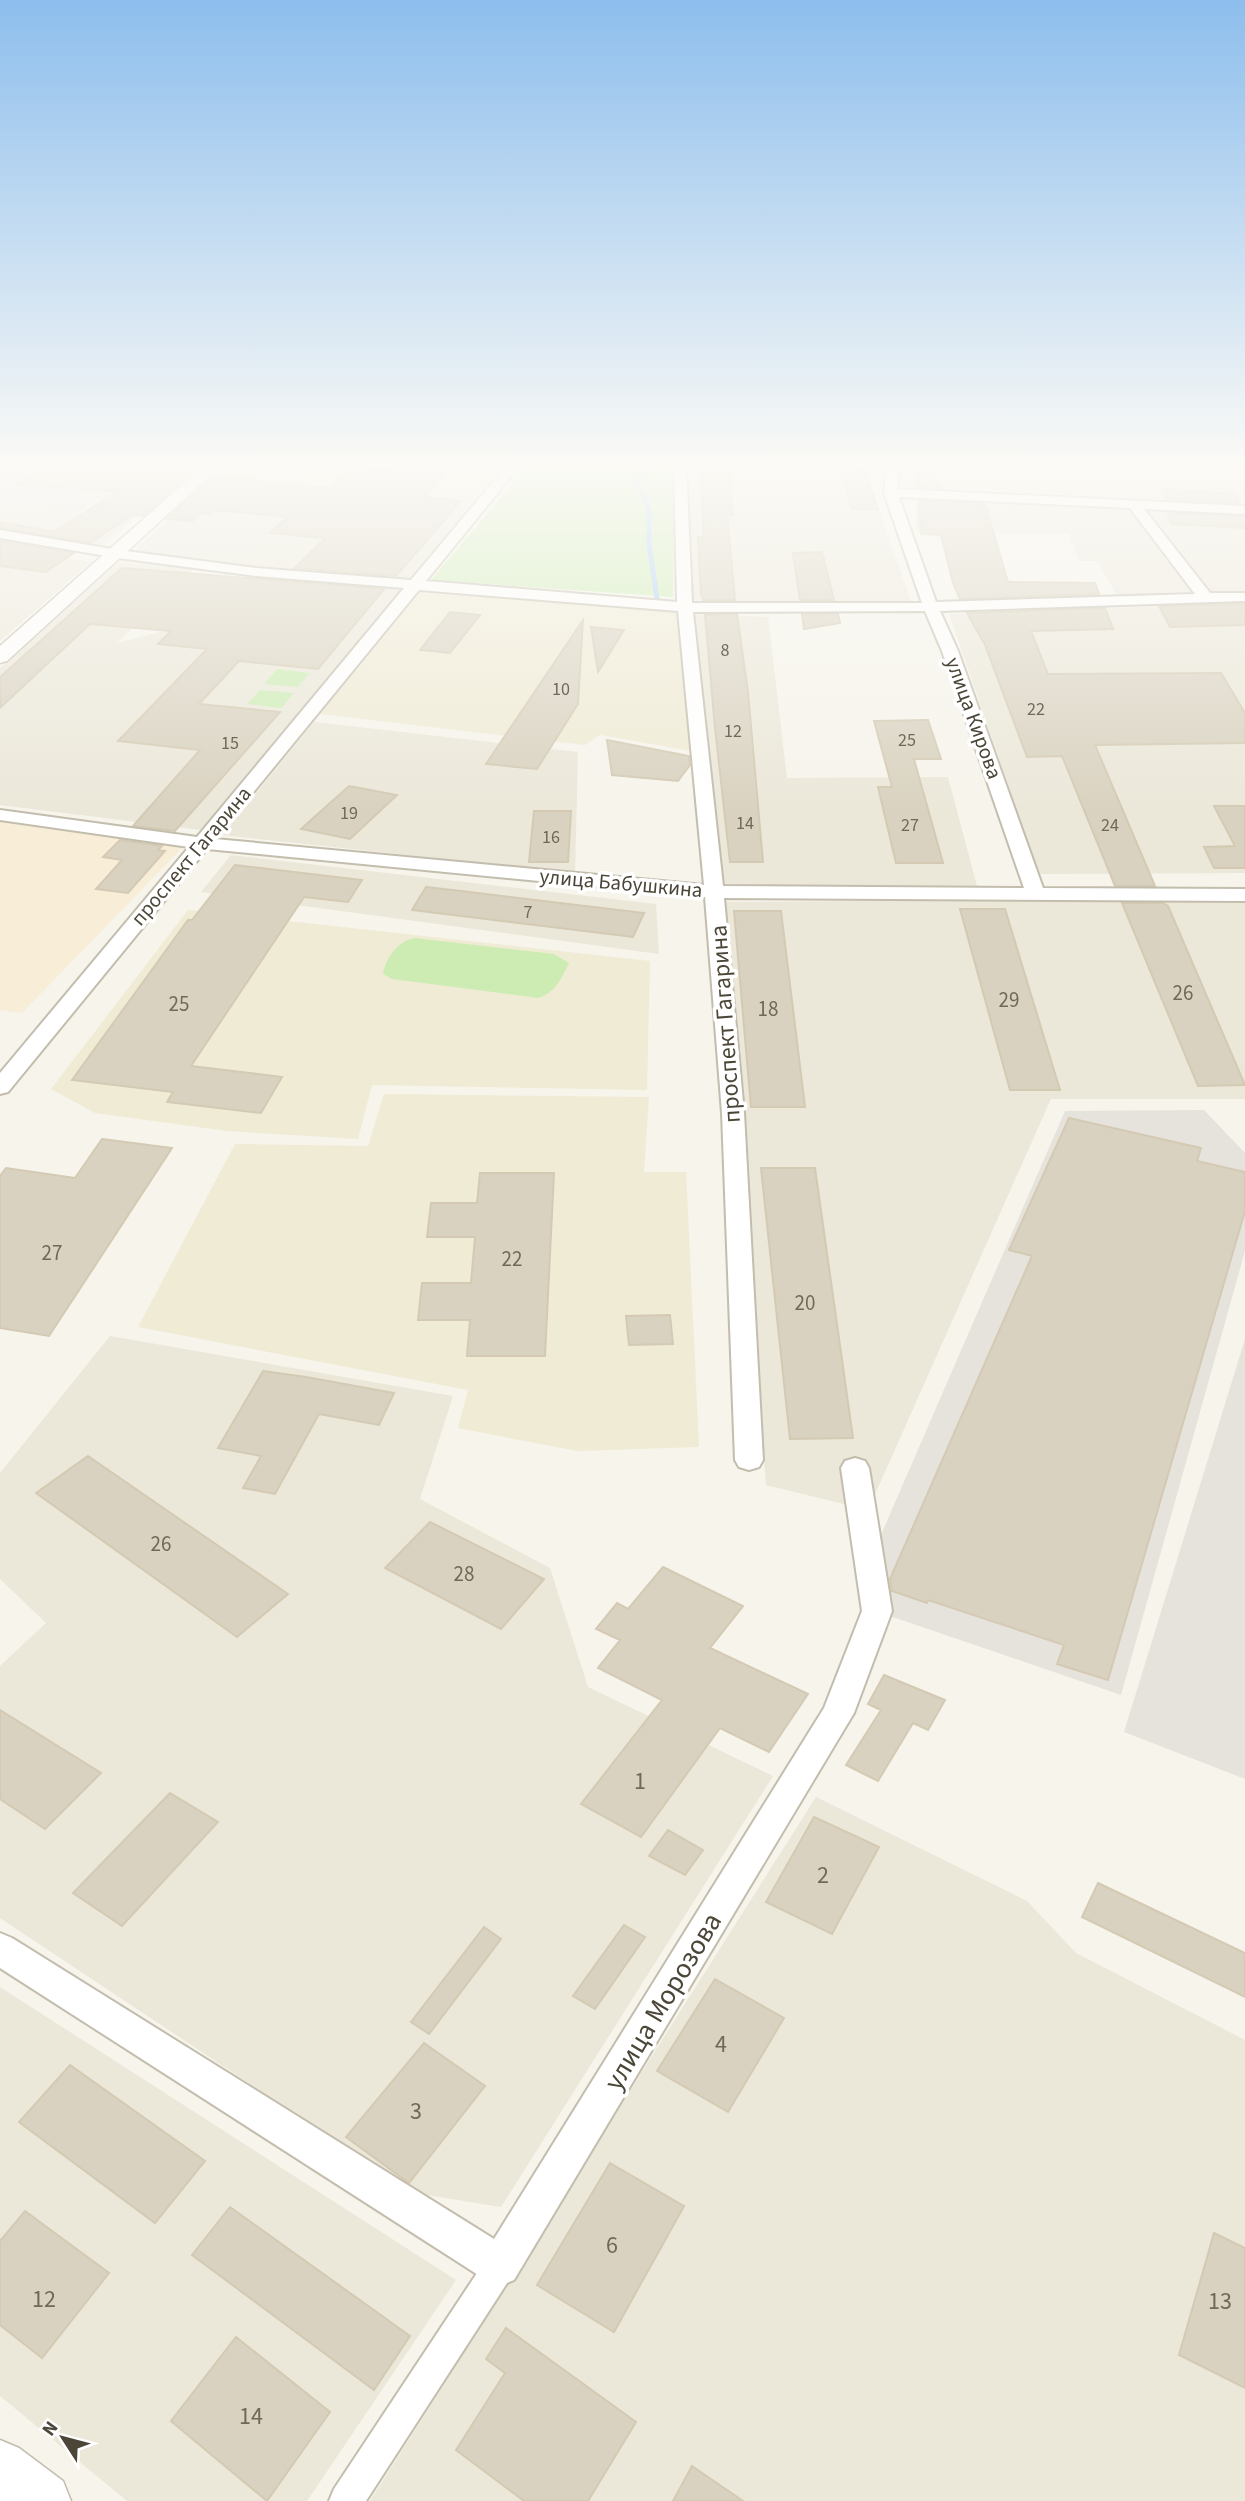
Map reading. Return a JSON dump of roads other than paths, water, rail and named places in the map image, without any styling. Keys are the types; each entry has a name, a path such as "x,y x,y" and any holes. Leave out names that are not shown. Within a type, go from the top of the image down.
{"street":[{"path":"0,657 89,580"},
{"path":"344,580 752,610 931,608 1245,597"},
{"name":"проспект Гагарина","path":"0,1087 421,580"},
{"name":"проспект Гагарина","path":"684,580 733,1113 749,1460"},
{"name":"улица Кирова","path":"921,580 950,651 1036,894"},
{"path":"1192,580 1206,597"},
{"name":"улица Бабушкина","path":"0,815 201,843 714,892 1245,895"},
{"name":"улица Морозова","path":"346,2501 500,2266 838,1713 877,1611 855,1468"},
{"path":"0,1949 500,2266"},
{"path":"0,2467 43,2501"}],"waterway":[{"path":"654,580 657,599"}]}
